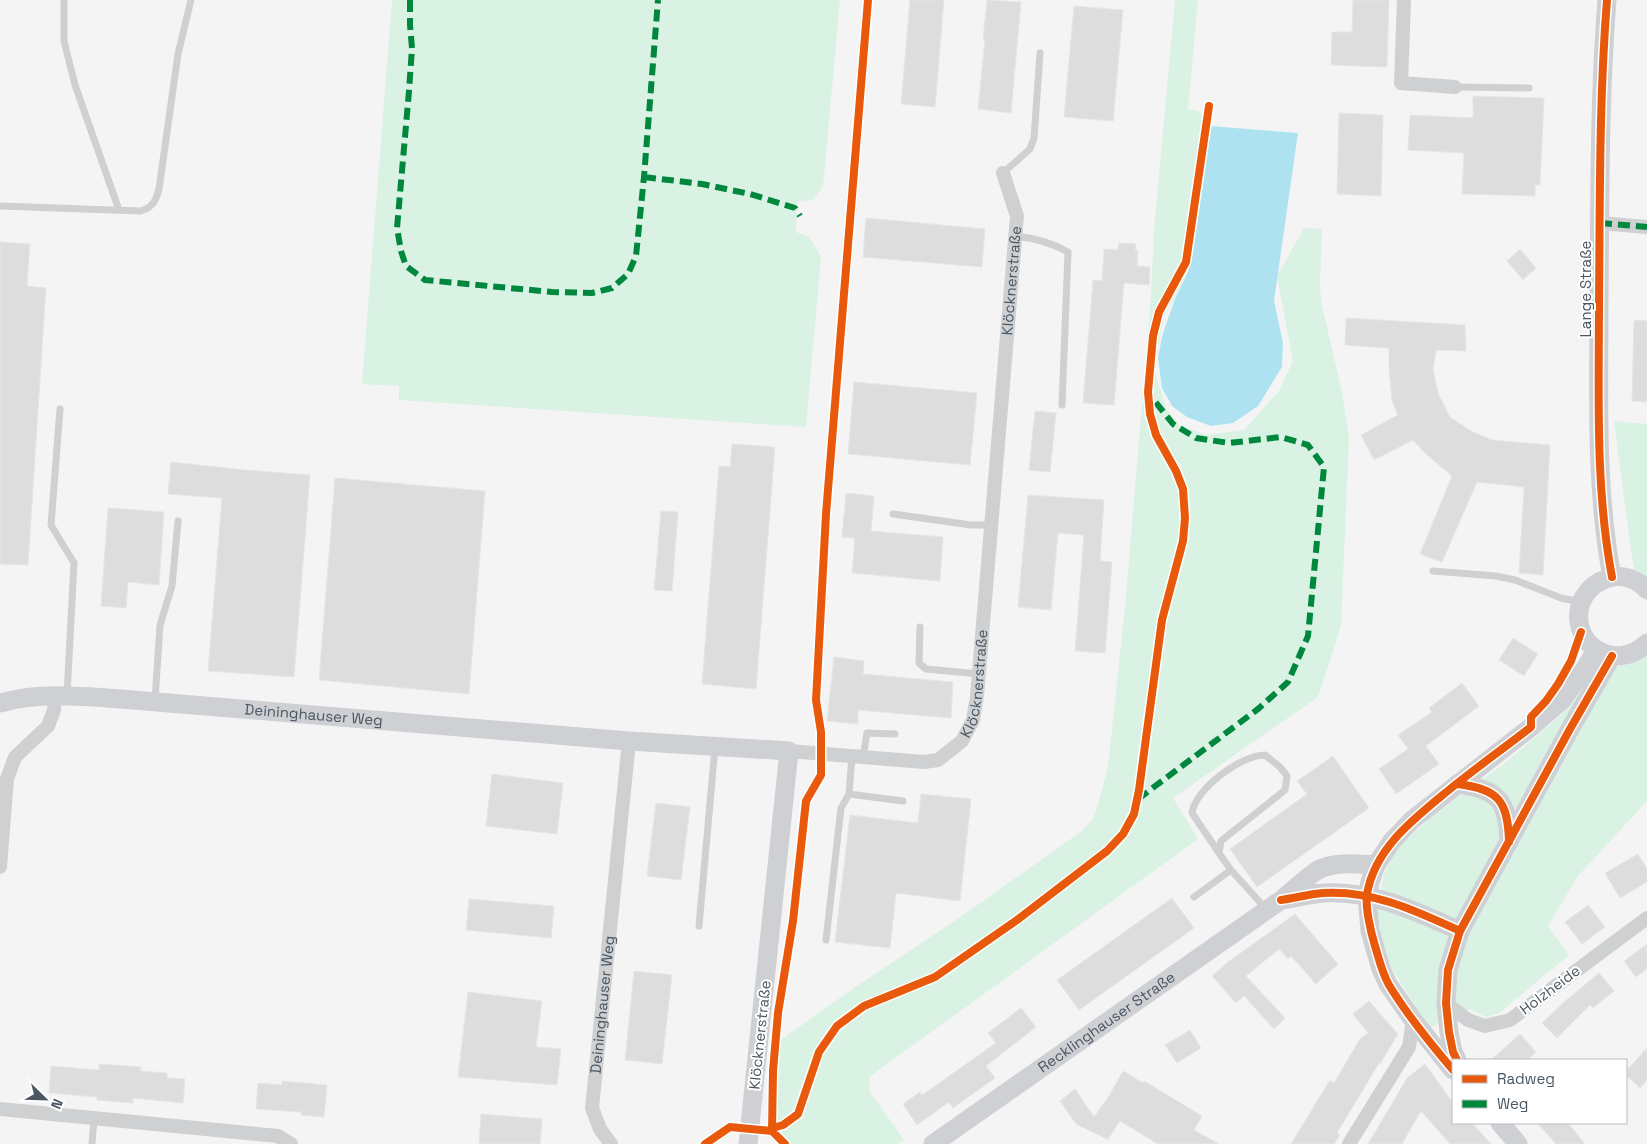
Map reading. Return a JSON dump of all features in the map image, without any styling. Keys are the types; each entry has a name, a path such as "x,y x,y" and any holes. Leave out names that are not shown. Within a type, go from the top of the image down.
{"main road":[{"name":"Lange Straße","path":"1607,0 1604,42 1600,222 1599,434 1603,514 1612,577"},
{"path":"1647,590 1634,580 1624,577 1612,577 1601,581 1591,587 1583,597 1579,608 1578,620 1581,632 1587,642 1604,653 1624,656 1636,652 1647,643"},
{"path":"1452,1069 1413,1020 1388,984 1381,969 1370,931 1367,896 1376,865 1392,840 1412,820 1531,727 1562,700 1586,667 1604,653"},
{"path":"1456,1059 1449,1032 1446,1003 1448,970 1460,931 1570,729 1604,653"},
{"name":"Deininghauser Weg","path":"0,703 18,698 61,696 155,702 629,742 789,751"},
{"name":"Klöcknerstraße","path":"748,1144 789,751"},
{"path":"1457,784 1473,786 1490,792 1501,802 1507,813 1509,842"},
{"name":"Recklinghauser Straße","path":"933,1144 1274,905 1318,870 1333,865 1376,865"},
{"name":"Recklinghauser Straße","path":"1274,905 1322,893 1367,896 1393,902 1460,931"},
{"path":"1501,1124 1518,1144"}],"street":[{"path":"1404,0 1401,83 1455,87"},
{"name":"Klöcknerstraße","path":"789,751 924,762 938,760 962,741 973,720 979,674 1017,216 1003,173"},
{"path":"1600,222 1647,227"},
{"path":"0,867 7,779 15,757 48,726 61,696"},
{"name":"Deininghauser Weg","path":"611,1144 600,1129 592,1108 629,742"},
{"name":"Holzheide","path":"1446,1003 1468,1020 1485,1026 1510,1020 1647,918"},
{"path":"1349,1144 1408,1047 1413,1020"},
{"path":"0,1109 278,1136 291,1144"}],"lane":[{"path":"64,0 64,41 75,85 119,210"},
{"path":"0,206 119,210 145,210 151,207 159,189 178,54 191,0"},
{"path":"1003,173 1030,148 1034,138 1040,52"},
{"path":"1455,87 1529,88"},
{"path":"1015,236 1034,238 1056,244 1068,252 1062,405"},
{"path":"60,409 51,525 74,563 61,696"},
{"path":"893,514 971,525 991,525"},
{"path":"155,702 160,625 172,586 178,521"},
{"path":"1433,570 1496,576 1515,580 1561,598 1581,602"},
{"path":"920,626 918,663 922,667 979,674"},
{"path":"826,940 840,808 849,794 857,757 867,732 894,734"},
{"path":"699,926 715,747"},
{"path":"1219,853 1221,841 1285,790 1287,776 1280,767 1265,755 1251,757 1230,769 1213,782 1200,795 1193,806 1192,813 1219,853 1231,870 1274,905"},
{"path":"849,794 903,801"},
{"path":"1194,897 1231,870"},
{"path":"92,1144 94,1119"}],"green space":[{"path":"392,0 840,0 823,187 812,200 797,202 796,232 809,237 821,256 806,427 399,400 399,386 362,384"},
{"path":"1175,0 1198,0 1188,109 1199,111 1210,126 1197,225 1188,272 1164,317 1155,372 1166,408 1179,425 1206,435 1244,430 1279,391 1293,361 1277,276 1304,228 1322,229 1321,301 1342,393 1349,438 1341,626 1318,697 1173,798 1198,839 869,1077 870,1092 904,1140 898,1144 790,1144 778,1132 776,1121 779,1041 1082,831 1092,820 1097,808 1108,767 1126,597 1151,296 1154,230"},
{"path":"1614,421 1647,424 1647,580 1635,572"},
{"path":"1647,650 1647,801 1578,876 1548,926 1569,955 1499,1013 1486,1017 1470,1009 1429,1028 1386,959 1376,918 1384,874 1396,849 1437,812 1505,763 1560,716 1598,663 1625,666"}],"water":[{"path":"1210,126 1298,133 1274,301 1283,343 1282,367 1258,406 1233,423 1211,426 1187,417 1172,406 1162,388 1158,357 1163,333 1175,299 1188,272 1197,225"}],"building":[{"path":"910,0 944,0 935,107 901,104"},
{"path":"987,0 1021,2 1011,113 978,109"},
{"path":"1353,0 1389,0 1387,67 1331,65 1332,32 1352,32"},
{"path":"1074,6 1123,10 1113,121 1064,117"},
{"path":"1473,96 1544,98 1540,185 1535,185 1535,196 1462,194 1464,153 1408,150 1410,115 1473,118"},
{"path":"1339,113 1383,115 1381,196 1337,194"},
{"path":"866,218 985,229 982,267 863,257"},
{"path":"0,242 30,244 27,286 46,288 28,565 0,564"},
{"path":"1119,243 1136,244 1135,250 1138,250 1137,266 1150,267 1149,285 1124,283 1114,405 1083,403 1093,280 1102,281 1104,249 1118,250"},
{"path":"1520,249 1536,268 1523,280 1507,261"},
{"path":"1346,318 1465,325 1466,351 1436,350 1433,370 1438,393 1450,417 1471,431 1492,440 1550,445 1543,575 1519,573 1524,487 1477,482 1442,562 1420,554 1452,476 1413,440 1374,460 1361,435 1398,415 1392,401 1389,348 1345,345"},
{"path":"1634,320 1647,321 1647,402 1632,401"},
{"path":"854,382 977,393 970,465 848,454"},
{"path":"1035,411 1056,413 1050,472 1029,470"},
{"path":"732,444 775,447 756,689 702,684 719,466 730,467"},
{"path":"171,462 310,475 294,677 208,671 222,498 168,494"},
{"path":"335,478 485,491 469,694 319,680"},
{"path":"846,493 874,496 871,531 943,537 940,581 852,573 855,538 842,537"},
{"path":"1028,495 1104,500 1100,561 1112,562 1105,653 1075,651 1084,535 1058,533 1051,610 1018,607"},
{"path":"108,508 164,512 159,585 128,582 126,608 101,606"},
{"path":"661,511 678,512 672,591 654,590"},
{"path":"1513,638 1538,654 1524,676 1499,660"},
{"path":"834,657 864,661 863,674 953,682 951,718 858,710 858,724 827,721"},
{"path":"1462,683 1479,706 1426,746 1439,764 1396,794 1379,769 1408,749 1398,735 1432,712 1429,708"},
{"path":"1333,756 1369,808 1257,887 1230,849 1307,794 1297,781"},
{"path":"492,774 563,783 557,834 486,826"},
{"path":"921,794 971,799 960,901 896,893 890,948 835,942 850,815 918,823"},
{"path":"656,803 690,807 681,880 647,876"},
{"path":"1638,854 1647,869 1647,882 1620,898 1605,873"},
{"path":"1172,898 1194,928 1079,1010 1057,980"},
{"path":"469,899 554,906 551,938 466,930"},
{"path":"1588,905 1605,927 1582,944 1565,922"},
{"path":"1295,914 1338,964 1316,984 1291,956 1288,959 1279,949 1246,976 1285,1018 1274,1029 1244,996 1236,1003 1212,976 1228,962"},
{"path":"1647,944 1647,969 1636,977 1624,961"},
{"path":"634,971 672,975 662,1064 625,1060"},
{"path":"1599,973 1614,991 1593,1008 1590,1005 1557,1038 1542,1023"},
{"path":"468,992 542,1001 536,1047 561,1049 557,1085 458,1077"},
{"path":"1369,1001 1398,1034 1337,1133 1340,1135 1334,1144 1291,1144 1330,1080 1334,1083 1360,1039 1368,1033 1353,1014"},
{"path":"1021,1008 1036,1027 986,1066 995,1078 953,1108 949,1102 917,1125 903,1104 920,1092 922,1095 996,1043 988,1033"},
{"path":"1190,1030 1201,1048 1177,1063 1165,1045"},
{"path":"1520,1034 1536,1052 1528,1059 1492,1059"},
{"path":"1647,1048 1647,1080 1640,1088 1627,1076 1627,1070"},
{"path":"99,1064 141,1067 140,1071 167,1073 167,1078 185,1079 183,1103 133,1098 133,1103 97,1100 97,1097 49,1093 51,1066 99,1070"},
{"path":"1425,1064 1452,1102 1452,1124 1473,1124 1491,1144 1450,1144 1421,1111 1402,1144 1368,1144 1407,1078"},
{"path":"1123,1071 1143,1083 1144,1081 1202,1116 1194,1130 1219,1144 1158,1144 1120,1121 1109,1140 1076,1124 1060,1101 1075,1089 1094,1117"},
{"path":"282,1081 327,1085 324,1117 301,1115 301,1112 256,1109 258,1083 282,1085"},
{"path":"481,1114 542,1119 540,1144 479,1144"},
{"path":"1538,1124 1569,1124 1585,1144 1556,1144"}],"marked path":[{"path":"410,0 412,48 397,228 406,266 425,280 552,292 592,293 612,288 628,274 636,256 658,0"},
{"path":"644,177 702,184 750,194 795,208 800,216"},
{"path":"1600,223 1647,227"},
{"path":"1138,799 1258,709 1288,682 1308,636 1324,467 1308,445 1281,437 1229,443 1196,438 1173,424 1149,394"}],"cycle path":[{"path":"772,1131 773,1071 778,1013 793,921 806,801 821,775 821,732 816,700 826,514 868,0"},
{"path":"1607,0 1600,151 1599,440 1603,509 1612,577"},
{"path":"772,1131 798,1114 819,1052 837,1026 864,1006 935,977 1017,920 1107,851 1123,834 1134,814 1139,790 1162,620 1183,541 1185,518 1183,489 1176,471 1156,435 1150,414 1148,392 1153,336 1159,312 1186,262 1209,106"},
{"path":"1452,1069 1411,1018 1384,976 1373,941 1368,913 1367,894 1371,877 1378,862 1388,848 1410,823 1460,781 1531,727 1531,717 1558,684 1571,661 1581,632"},
{"path":"1456,1059 1449,1032 1446,1003 1448,970 1460,931 1612,656"},
{"path":"1457,784 1482,789 1498,799 1506,816 1509,842"},
{"path":"1281,900 1323,893 1341,893 1377,898 1410,909 1460,931"},
{"path":"705,1144 730,1127 772,1131 785,1144"}]}
